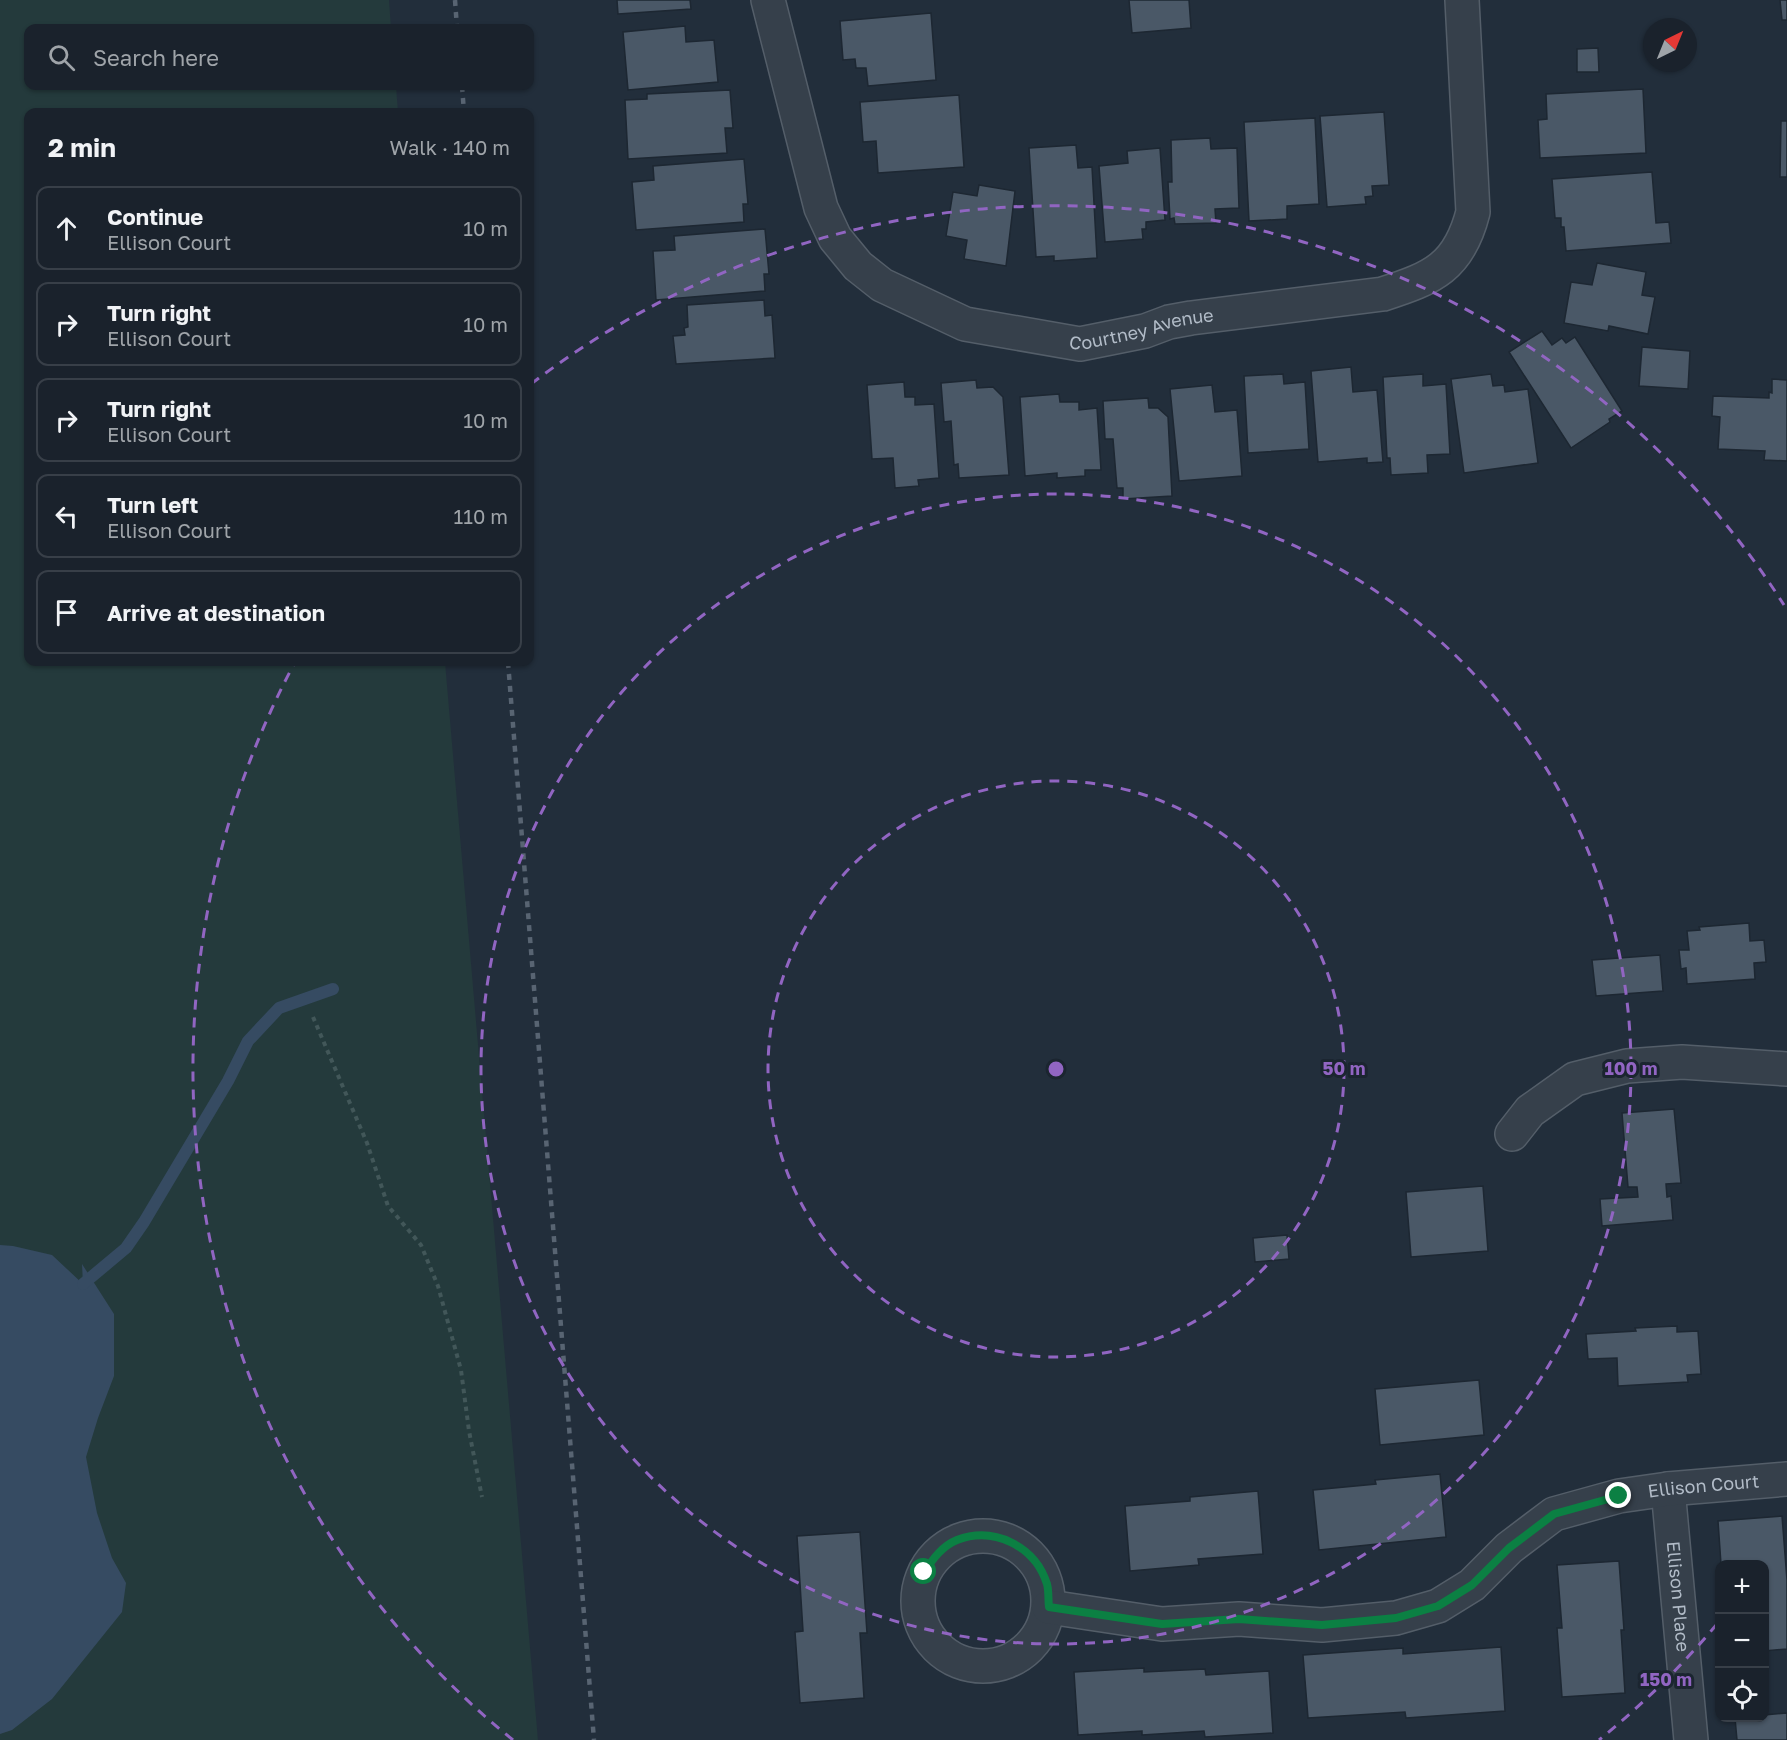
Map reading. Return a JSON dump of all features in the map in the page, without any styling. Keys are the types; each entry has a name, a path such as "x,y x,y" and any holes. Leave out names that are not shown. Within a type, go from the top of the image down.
{"street":[{"name":"Courtney Avenue","path":"768,0 821,208 835,238 858,266 882,285 964,324 1080,344 1145,331 1169,322 1191,318 1383,294 1431,276 1446,265 1467,234 1473,212 1462,0"},
{"path":"1512,1134 1530,1110 1575,1079 1627,1066 1682,1062 1787,1070"},
{"name":"Ellison Court","path":"1049,1607 1162,1624 1239,1619 1322,1625 1396,1618 1438,1606 1472,1585 1509,1548 1554,1514 1619,1496 1668,1489 1787,1479"},
{"name":"Ellison Place","path":"1668,1489 1691,1740"}],"path":[{"path":"313,1017 367,1143 388,1206 421,1245 438,1286 461,1370 469,1431 482,1497"}],"green space":[{"path":"0,0 389,0 391,24 24,24 24,90 396,90 398,108 24,108 24,666 445,666 538,1740 0,1740"}],"water":[{"path":"0,1245 52,1255 83,1284 82,1264 114,1314 114,1376 86,1457 97,1513 112,1558 126,1583 122,1612 52,1699 12,1730 0,1734"}],"building":[{"path":"617,0 690,0 691,9 618,14"},
{"path":"1129,0 1189,0 1191,28 1132,33"},
{"path":"1780,0 1787,0 1787,20 1782,20"},
{"path":"931,13 936,80 868,86 866,68 856,68 855,59 843,60 840,21"},
{"path":"685,26 686,42 714,40 718,82 628,90 623,32"},
{"path":"1598,48 1599,72 1577,72 1577,49"},
{"path":"1643,89 1646,153 1540,158 1538,120 1547,119 1546,94"},
{"path":"730,90 733,128 725,128 727,153 628,159 625,100 647,99 647,94"},
{"path":"959,95 964,167 878,173 876,141 863,142 860,102"},
{"path":"1384,112 1389,185 1372,186 1373,196 1365,197 1366,204 1327,207 1320,116"},
{"path":"1315,118 1319,204 1287,206 1287,219 1249,221 1244,122"},
{"path":"1781,121 1787,121 1787,177 1780,177"},
{"path":"1210,138 1211,149 1237,148 1239,208 1215,209 1216,223 1175,224 1174,218 1170,219 1168,182 1172,182 1171,140"},
{"path":"1076,145 1078,168 1092,167 1097,258 1054,261 1054,256 1036,257 1029,148"},
{"path":"1160,148 1165,220 1146,222 1146,229 1142,229 1143,239 1105,242 1099,166 1128,163 1127,151"},
{"path":"744,159 748,204 743,204 744,222 636,230 632,182 654,180 653,166"},
{"path":"1652,172 1656,223 1669,222 1671,243 1566,251 1561,218 1555,218 1552,179"},
{"path":"979,185 1015,191 1006,266 964,259 967,240 946,236 953,192 977,196"},
{"path":"765,229 769,274 764,274 765,291 656,300 653,251 675,250 674,236"},
{"path":"1597,263 1646,272 1642,295 1655,297 1648,334 1609,326 1608,331 1564,323 1571,282 1592,285"},
{"path":"764,300 765,316 772,315 775,358 676,364 673,336 685,335 684,328 688,327 687,305"},
{"path":"1542,331 1552,345 1562,338 1566,343 1575,337 1622,411 1609,419 1610,422 1571,448 1509,352"},
{"path":"1642,347 1690,351 1688,389 1639,386"},
{"path":"1351,367 1353,392 1377,390 1383,462 1367,463 1367,458 1318,462 1311,371"},
{"path":"1283,374 1284,384 1305,382 1309,449 1248,453 1244,376"},
{"path":"1423,374 1423,386 1446,384 1450,454 1427,455 1428,473 1391,475 1390,458 1387,458 1383,377"},
{"path":"1491,374 1493,386 1504,385 1505,392 1528,389 1538,463 1464,473 1451,379"},
{"path":"1772,379 1787,380 1787,461 1764,460 1765,451 1718,449 1720,417 1712,416 1713,396 1769,398 1769,392 1772,393"},
{"path":"976,380 977,388 993,387 1003,397 1009,475 959,478 958,464 954,465 951,421 944,422 941,383"},
{"path":"904,382 905,397 915,397 915,405 934,404 939,478 918,480 919,486 895,488 893,458 872,459 867,385"},
{"path":"1212,385 1215,412 1237,410 1242,476 1179,481 1170,389"},
{"path":"1059,394 1060,402 1079,402 1079,410 1097,408 1101,470 1085,470 1085,476 1057,478 1057,473 1025,476 1020,397"},
{"path":"1148,398 1149,408 1158,408 1168,417 1172,496 1123,499 1123,488 1117,488 1113,439 1105,439 1103,401"},
{"path":"1749,923 1750,941 1764,940 1766,962 1754,963 1755,979 1687,984 1686,968 1681,969 1679,950 1689,950 1687,931 1700,930 1699,927"},
{"path":"1660,955 1663,991 1596,996 1592,960"},
{"path":"1674,1109 1681,1183 1666,1184 1667,1197 1671,1196 1673,1220 1602,1226 1600,1199 1638,1197 1637,1187 1628,1187 1622,1113"},
{"path":"1483,1186 1488,1251 1411,1257 1406,1192"},
{"path":"1287,1235 1289,1259 1255,1262 1253,1238"},
{"path":"1677,1326 1677,1332 1698,1331 1701,1374 1687,1375 1688,1382 1618,1386 1617,1358 1588,1359 1586,1334"},
{"path":"1479,1380 1484,1435 1380,1445 1375,1389"},
{"path":"1440,1474 1446,1537 1319,1550 1313,1490 1376,1484 1375,1480"},
{"path":"1258,1491 1263,1554 1198,1559 1199,1565 1130,1571 1125,1506 1190,1501 1190,1497"},
{"path":"1782,1516 1787,1580 1787,1649 1769,1651 1769,1560 1721,1560 1718,1521"},
{"path":"860,1532 867,1633 860,1633 864,1698 800,1703 795,1632 803,1631 797,1536"},
{"path":"1619,1561 1624,1630 1621,1630 1625,1693 1562,1697 1557,1628 1562,1628 1557,1565"},
{"path":"1501,1647 1505,1711 1406,1718 1405,1712 1308,1718 1303,1655 1403,1648 1403,1654"},
{"path":"1144,1668 1144,1672 1205,1669 1206,1675 1269,1671 1273,1733 1205,1737 1204,1731 1142,1735 1142,1731 1078,1735 1074,1672"},
{"path":"1787,1713 1787,1740 1737,1740 1735,1722 1769,1722 1769,1715"}],"waterway":[{"path":"83,1284 126,1248 144,1222 228,1081 248,1041 279,1008 333,989"}],"railway":[{"path":"455,0 457,24"},
{"path":"462,90 464,108"},
{"path":"508,666 594,1740"}],"route":[{"path":"924,1572 937,1553 956,1540 978,1535 1001,1537 1022,1547 1037,1564 1047,1584 1049,1607 1162,1624 1239,1619 1322,1625 1396,1618 1438,1606 1472,1585 1509,1548 1554,1514 1619,1496"}]}
